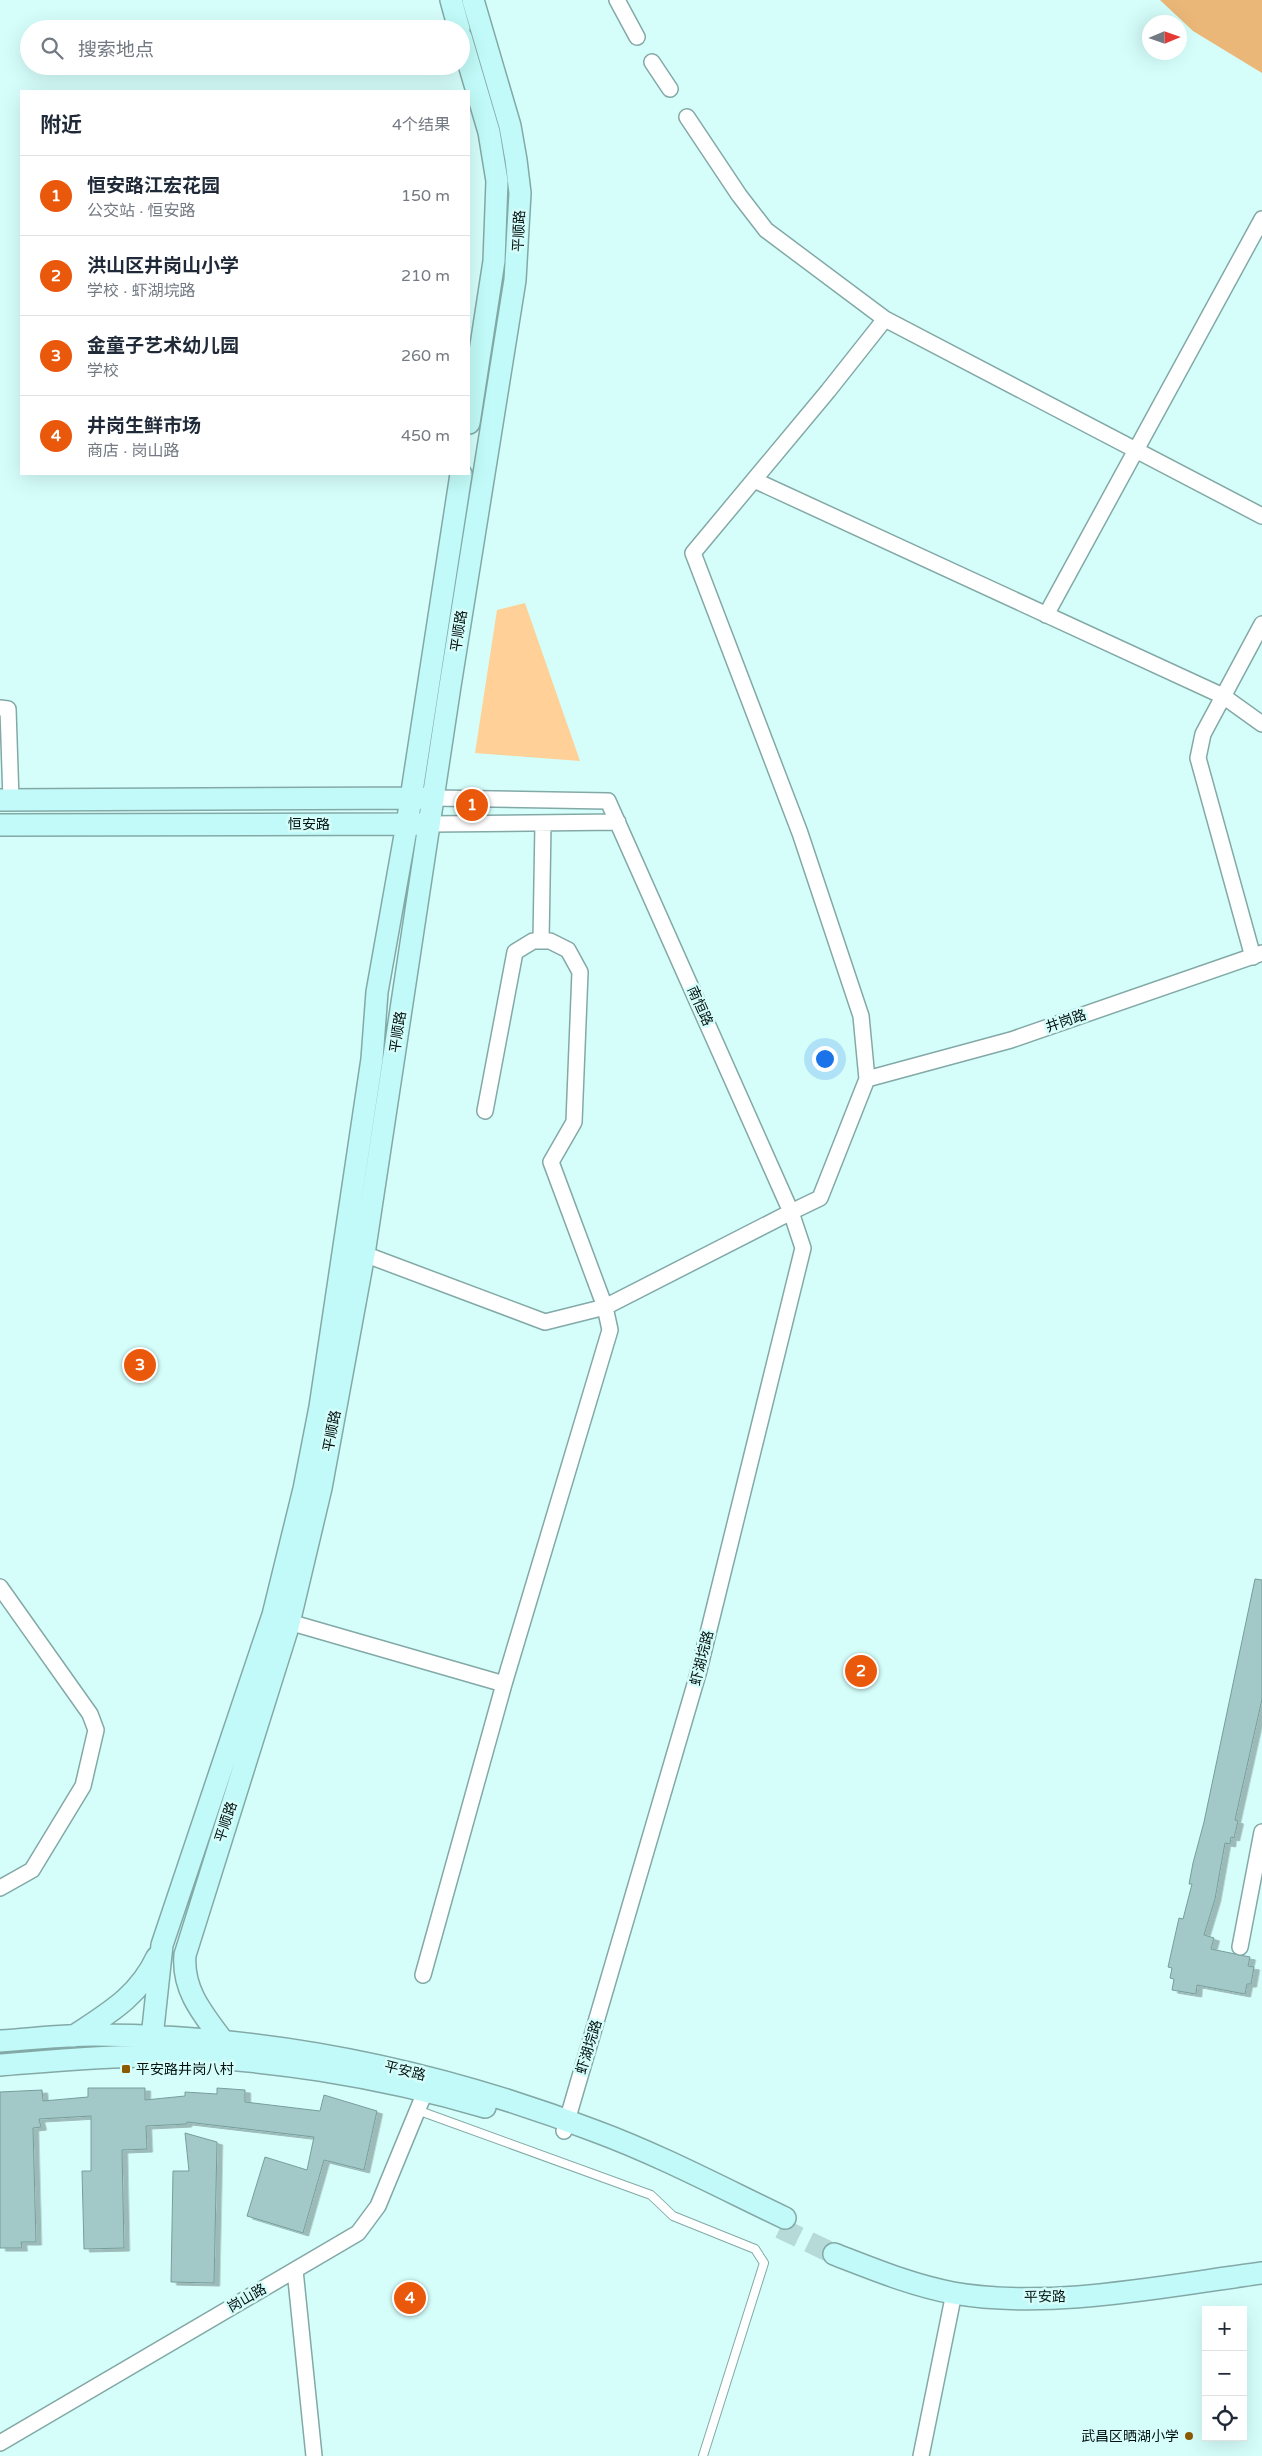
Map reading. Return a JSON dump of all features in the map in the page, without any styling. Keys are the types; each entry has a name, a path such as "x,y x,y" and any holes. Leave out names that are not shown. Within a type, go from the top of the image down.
{"main road":[{"path":"451,0 457,20"},
{"name":"平顺路","path":"223,2041 190,1993 185,1975 185,1955 289,1622 321,1488 364,1254 515,280 520,193 510,126 472,0"},
{"name":"平顺路","path":"470,69 488,132 497,181 494,261 470,417"},
{"name":"平顺路","path":"150,2046 162,1945 265,1644 304,1489 320,1407 362,1128 372,1059 377,992 407,824 461,475"},
{"name":"恒安路","path":"5,800 434,798"},
{"name":"恒安路","path":"0,825 430,824"},
{"path":"74,2036 120,2006 141,1985 162,1945"},
{"name":"平安路","path":"0,2041 74,2036 150,2046 212,2058 283,2066 421,2101 565,2125"},
{"name":"平安路","path":"0,2064 150,2046 223,2041 313,2052 380,2065 451,2082 565,2125 615,2152 782,2223"},
{"name":"平安路","path":"1262,2259 1043,2287 961,2281 914,2272 836,2248 894,2278 954,2293 1051,2298 1262,2273"}],"street":[{"path":"617,0 637,38"},
{"path":"652,62 670,90"},
{"path":"687,117 766,230 885,319 1262,516"},
{"path":"1046,615 1262,219"},
{"path":"364,1254 545,1322 605,1307 820,1198 867,1079 861,1016 800,833 693,553 885,319"},
{"path":"754,480 1223,696 1262,724"},
{"path":"1257,955 1198,758 1203,734 1262,624"},
{"path":"0,708 8,708 5,800"},
{"name":"恒安路","path":"434,798 608,801"},
{"name":"南恒路","path":"608,801 791,1212"},
{"name":"恒安路","path":"430,824 618,822"},
{"path":"540,941 543,824"},
{"path":"423,1975 504,1684 610,1330 605,1307 551,1162 574,1122 580,972 568,950 550,941 534,940 515,952 485,1111"},
{"name":"井岗路","path":"867,1079 1011,1040 1257,955"},
{"name":"虾湖垸路","path":"565,2125 698,1674 803,1248 791,1212"},
{"path":"0,1587 90,1714 96,1730 83,1786 32,1870 0,1888"},
{"path":"289,1622 504,1684"},
{"path":"1240,1947 1262,1832"},
{"name":"岗山路","path":"0,2443 358,2233 378,2206 421,2101"},
{"path":"295,2270 314,2456"},
{"path":"921,2456 954,2293"}],"lane":[{"path":"421,2101 651,2195 672,2216 755,2249 764,2263 704,2456"}],"shaded area":[{"path":"1160,0 1262,0 1262,73 1193,31 1187,25 1187,15 1176,15"},
{"path":"525,603 580,761 475,753 497,610"}],"building":[{"path":"1255,1579 1262,1580 1262,1699 1235,1820 1238,1821 1234,1838 1231,1837 1230,1844 1225,1843 1215,1899 1204,1935 1214,1938 1211,1949 1250,1957 1248,1966 1254,1967 1251,1984 1247,1984 1245,1994 1197,1985 1196,1994 1172,1990 1174,1979 1170,1978 1172,1968 1168,1967 1179,1918 1183,1919 1192,1884 1189,1884 1193,1863 1204,1822"},
{"path":"88,2088 145,2088 145,2100 185,2096 185,2092 217,2094 217,2088 245,2090 245,2102 320,2111 324,2095 377,2111 364,2170 324,2160 303,2233 247,2216 265,2157 307,2170 314,2137 187,2122 186,2124 146,2126 147,2149 122,2150 124,2248 84,2249 82,2171 91,2171 91,2116 39,2119 41,2127 33,2128 36,2242 21,2242 22,2248 0,2248 0,2092 42,2090 43,2101 88,2097"},
{"path":"185,2133 217,2142 214,2283 171,2282 173,2171 189,2171"}],"tunnel":[{"path":"780,2228 834,2254"}],"place":[{"name":"恒安路江宏花园","path":"472,805"},
{"name":"金童子艺术幼儿园","path":"140,1365"},
{"name":"洪山区井岗山小学","path":"861,1671"},
{"name":"平安路井岗八村","path":"126,2069"},
{"name":"井岗生鲜市场","path":"410,2298"},
{"name":"武昌区晒湖小学","path":"1189,2436"}]}
